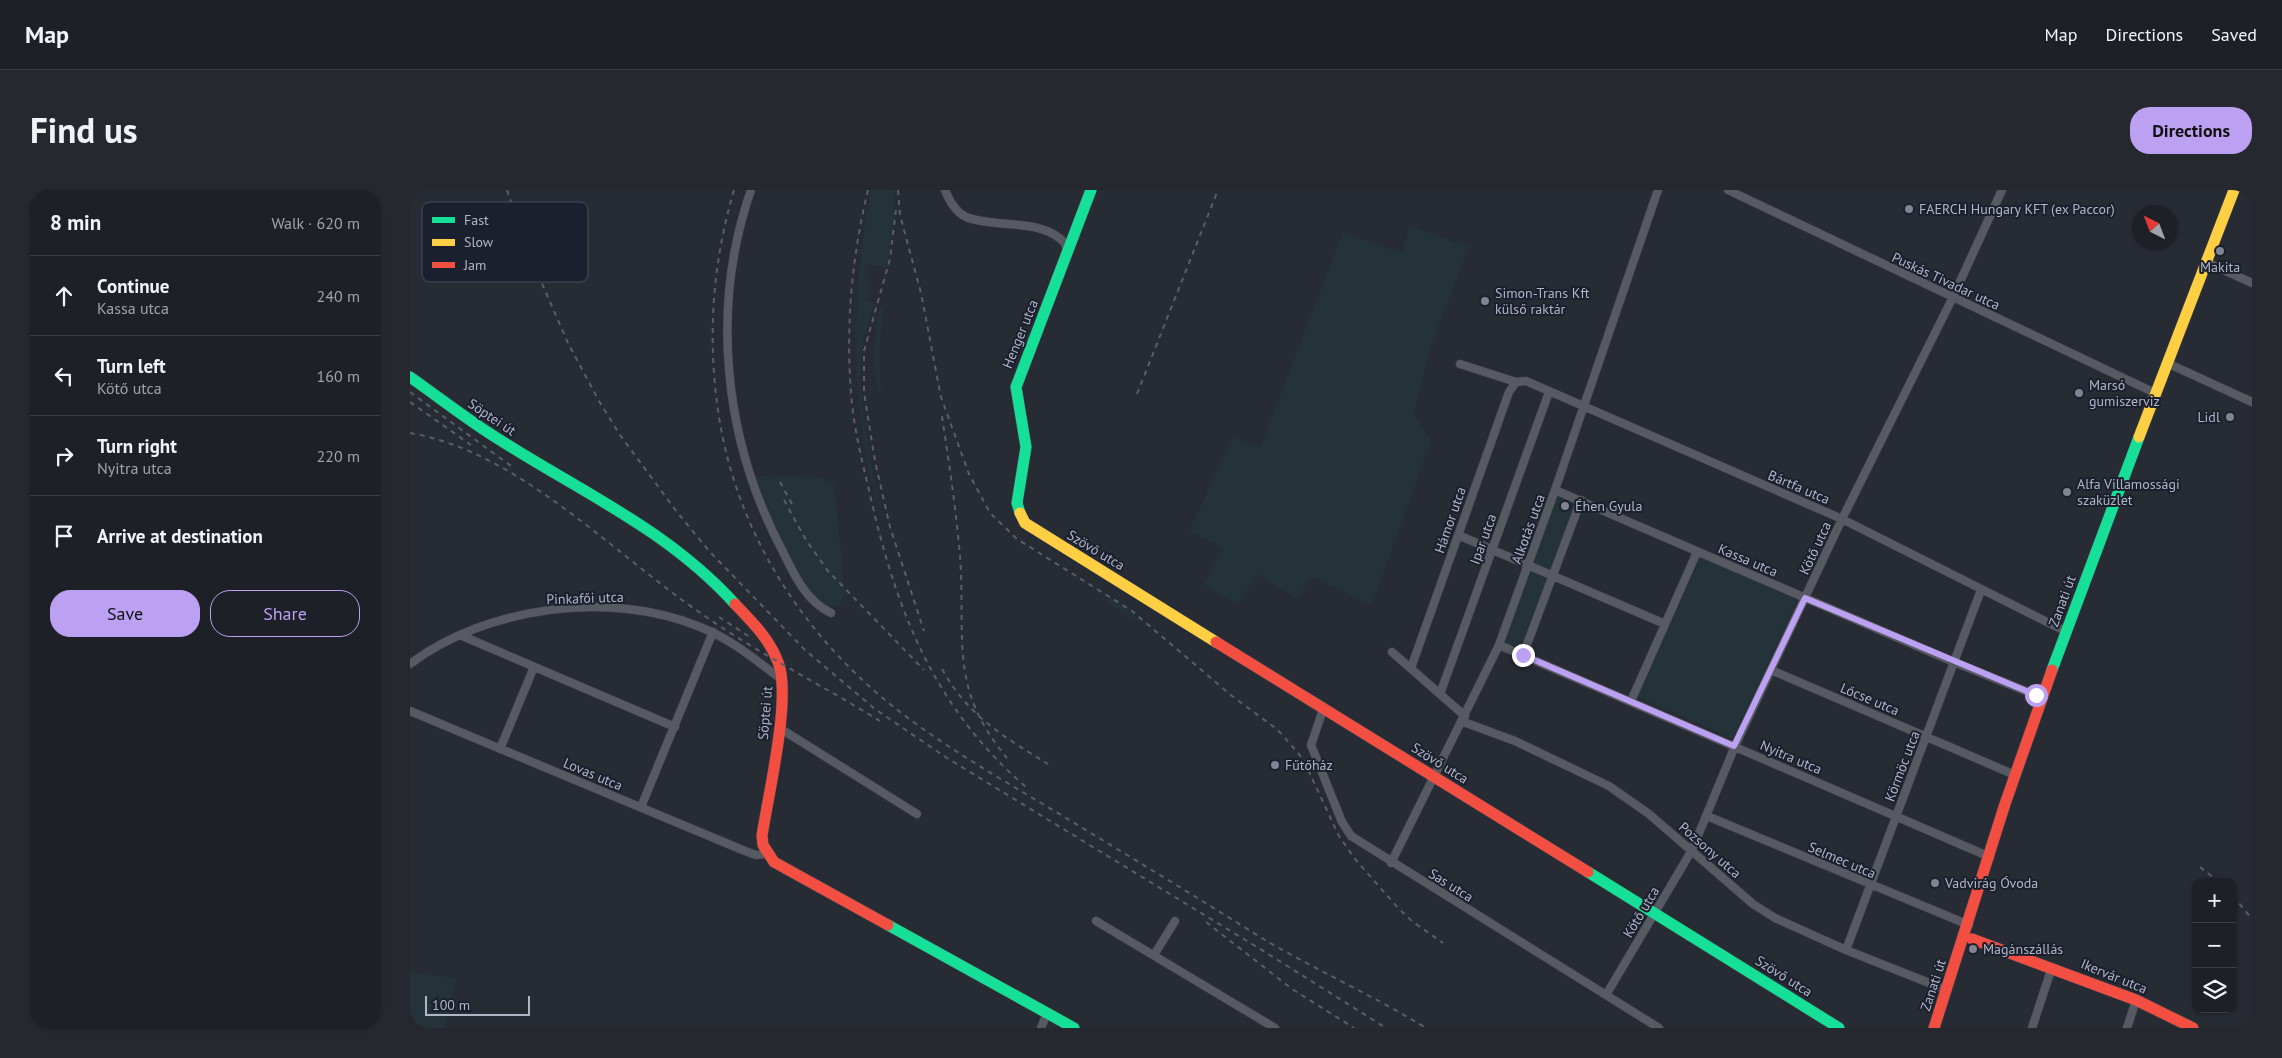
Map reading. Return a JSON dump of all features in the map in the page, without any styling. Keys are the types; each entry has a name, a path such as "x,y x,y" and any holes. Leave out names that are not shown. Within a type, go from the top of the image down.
{"street":[{"path":"751,190 739,234 730,291 728,361 736,425 756,498 775,538 807,594 816,604 831,613"},
{"path":"945,190 951,203 966,217 1050,232 1065,243 1067,253"},
{"name":"Henger utca","path":"1025,523 1017,503 1026,456 1026,440 1016,387 1091,190"},
{"name":"Alkotás utca","path":"1391,863 1432,776 1500,645 1658,190"},
{"name":"Puskás Tivadar utca","path":"1728,190 1952,299 2116,373 2155,393"},
{"name":"Kötő utca","path":"1606,995 1692,850 1734,746 1842,519 1952,299 2002,190"},
{"name":"Zanati út","path":"1934,1028 1969,933 2015,775 2155,393 2234,190"},
{"path":"2206,262 2252,283"},
{"path":"2167,363 2252,402"},
{"name":"Bártfa utca","path":"1460,364 1516,382 1526,381 1582,408 1842,519 2067,632"},
{"name":"Söptei út","path":"410,377 491,436 655,533 695,562 765,636 779,663 783,681 781,729 763,828 763,845 767,854"},
{"name":"Hámor utca","path":"1411,668 1509,392 1516,382"},
{"name":"Ipar utca","path":"1440,694 1549,392"},
{"name":"Kassa utca","path":"1555,490 1954,662 2043,698"},
{"path":"1523,655 1581,500"},
{"name":"Szövő utca","path":"1025,523 1839,1028"},
{"path":"1458,535 1666,624"},
{"path":"1631,702 1697,552"},
{"name":"Körmöc utca","path":"1846,950 1981,590"},
{"name":"Pinkafői utca","path":"410,664 432,649 460,635 497,621 543,612 606,607 661,614 713,632 751,655 783,681"},
{"path":"641,808 713,632"},
{"path":"460,635 675,727"},
{"name":"Nyitra utca","path":"1500,645 1990,857"},
{"path":"1392,652 1440,694 1463,718"},
{"path":"500,749 534,667"},
{"name":"Lőcse utca","path":"1771,670 2015,775"},
{"name":"Sas utca","path":"1324,707 1311,745 1345,829 1356,841 1659,1028"},
{"name":"Lovas utca","path":"410,711 745,851 756,855 767,854"},
{"name":"Pozsony utca","path":"1463,718 1610,786 1649,814 1741,895 1765,912 1846,950 1947,990"},
{"path":"781,729 917,814"},
{"name":"Selmec utca","path":"1707,816 1870,885 1969,933"},
{"path":"767,854 781,867 1074,1028"},
{"path":"1096,920 1275,1028"},
{"path":"1154,955 1175,921"},
{"name":"Ikervár utca","path":"1969,933 2136,1000 2192,1028"},
{"path":"2032,1028 2052,967"},
{"path":"2127,1028 2136,1000"},
{"path":"1041,1028 1047,1013"}],"shaded area":[{"path":"871,190 895,190 894,222 886,269 880,265 865,265 866,275 868,275 868,297 866,300 874,304 862,349 861,387 864,425 878,499 876,501 861,424 856,346 860,268"},
{"path":"1410,226 1469,247 1432,343 1414,414 1431,441 1372,605 1311,576 1297,599 1256,574 1239,605 1204,585 1223,548 1189,531 1233,437 1260,448 1343,232 1402,253"},
{"path":"880,307 883,308 879,353 881,396 875,364 875,340"},
{"path":"760,476 818,477 834,483 845,592 842,601 837,606 824,605 812,594 800,577 777,533 755,481"},
{"path":"1556,496 1575,503 1521,650 1503,643"},
{"path":"1701,557 1797,600 1733,739 1637,696"},
{"path":"1110,597 1143,622 1143,624 1106,603"},
{"path":"410,972 456,978 445,1028 410,1028"}],"railway":[{"path":"507,190 511,202"},
{"path":"734,190 716,274 714,303 713,360 719,417 728,459 741,500 757,539 801,611 828,644 890,704 930,734 995,776 1265,940 1426,1028"},
{"path":"868,190 857,243 851,297 849,350 854,418 874,512 897,591 911,628 928,663 947,697 970,728 996,759 1027,788"},
{"path":"898,190 900,215 921,293 941,397 969,474 990,513 1017,539 1132,611 1232,696 1278,730 1303,759 1339,836 1355,859 1398,908 1413,922 1443,943"},
{"path":"1137,394 1218,190"},
{"path":"896,210 890,259 864,351 864,393 875,461 890,527 924,631"},
{"path":"541,282 568,343 599,401 620,435 677,512 710,552 805,650 875,709 947,758 1386,1028"},
{"path":"410,392 511,466"},
{"path":"410,402 471,445"},
{"path":"942,416 960,556 962,639 968,685 976,708 988,732 1007,758"},
{"path":"410,433 450,443 488,460 526,482 598,534 666,588 721,627 880,721"},
{"path":"780,482 792,504"},
{"path":"784,500 806,540 828,571 924,670"},
{"path":"719,617 753,639"},
{"path":"942,669 963,700 975,713 1002,734 1048,764"},
{"path":"2200,867 2214,878"},
{"path":"2237,901 2252,919"},
{"path":"1206,922 1292,989 1354,1028"}],"traffic: fast":[{"path":"1020,513 1017,503 1026,447 1016,387 1091,190"},
{"path":"410,377 488,433 624,514 653,534 709,578 735,604"},
{"path":"2052,670 2139,437"},
{"path":"1588,872 1839,1028"},
{"path":"888,925 1074,1028"}],"traffic: slow":[{"path":"2139,437 2234,190"},
{"path":"1020,513 1025,523 1216,642"}],"traffic: jam":[{"path":"735,604 770,645 778,662 782,678 781,722 762,836 763,845 774,862 888,925"},
{"path":"1216,642 1588,872"},
{"path":"1934,1028 2005,804 2052,670"},
{"path":"1972,939 2136,1000 2193,1028"}],"place":[{"name":"FAERCH Hungary KFT (ex Paccor)","path":"1909,209"},
{"name":"Makita","path":"2220,251"},
{"name":"Simon-Trans Kft külső raktár","path":"1485,301"},
{"name":"Marsó gumiszerviz","path":"2079,393"},
{"name":"Lidl","path":"2230,417"},
{"name":"Alfa Villamossági szaküzlet","path":"2067,492"},
{"name":"Éhen Gyula","path":"1565,506"},
{"name":"Fűtőház","path":"1275,765"},
{"name":"Vadvirág Óvoda","path":"1935,883"},
{"name":"Magánszállás","path":"1973,949"}],"route":[{"path":"1523,655 1734,746 1805,598 2036,695"}]}
